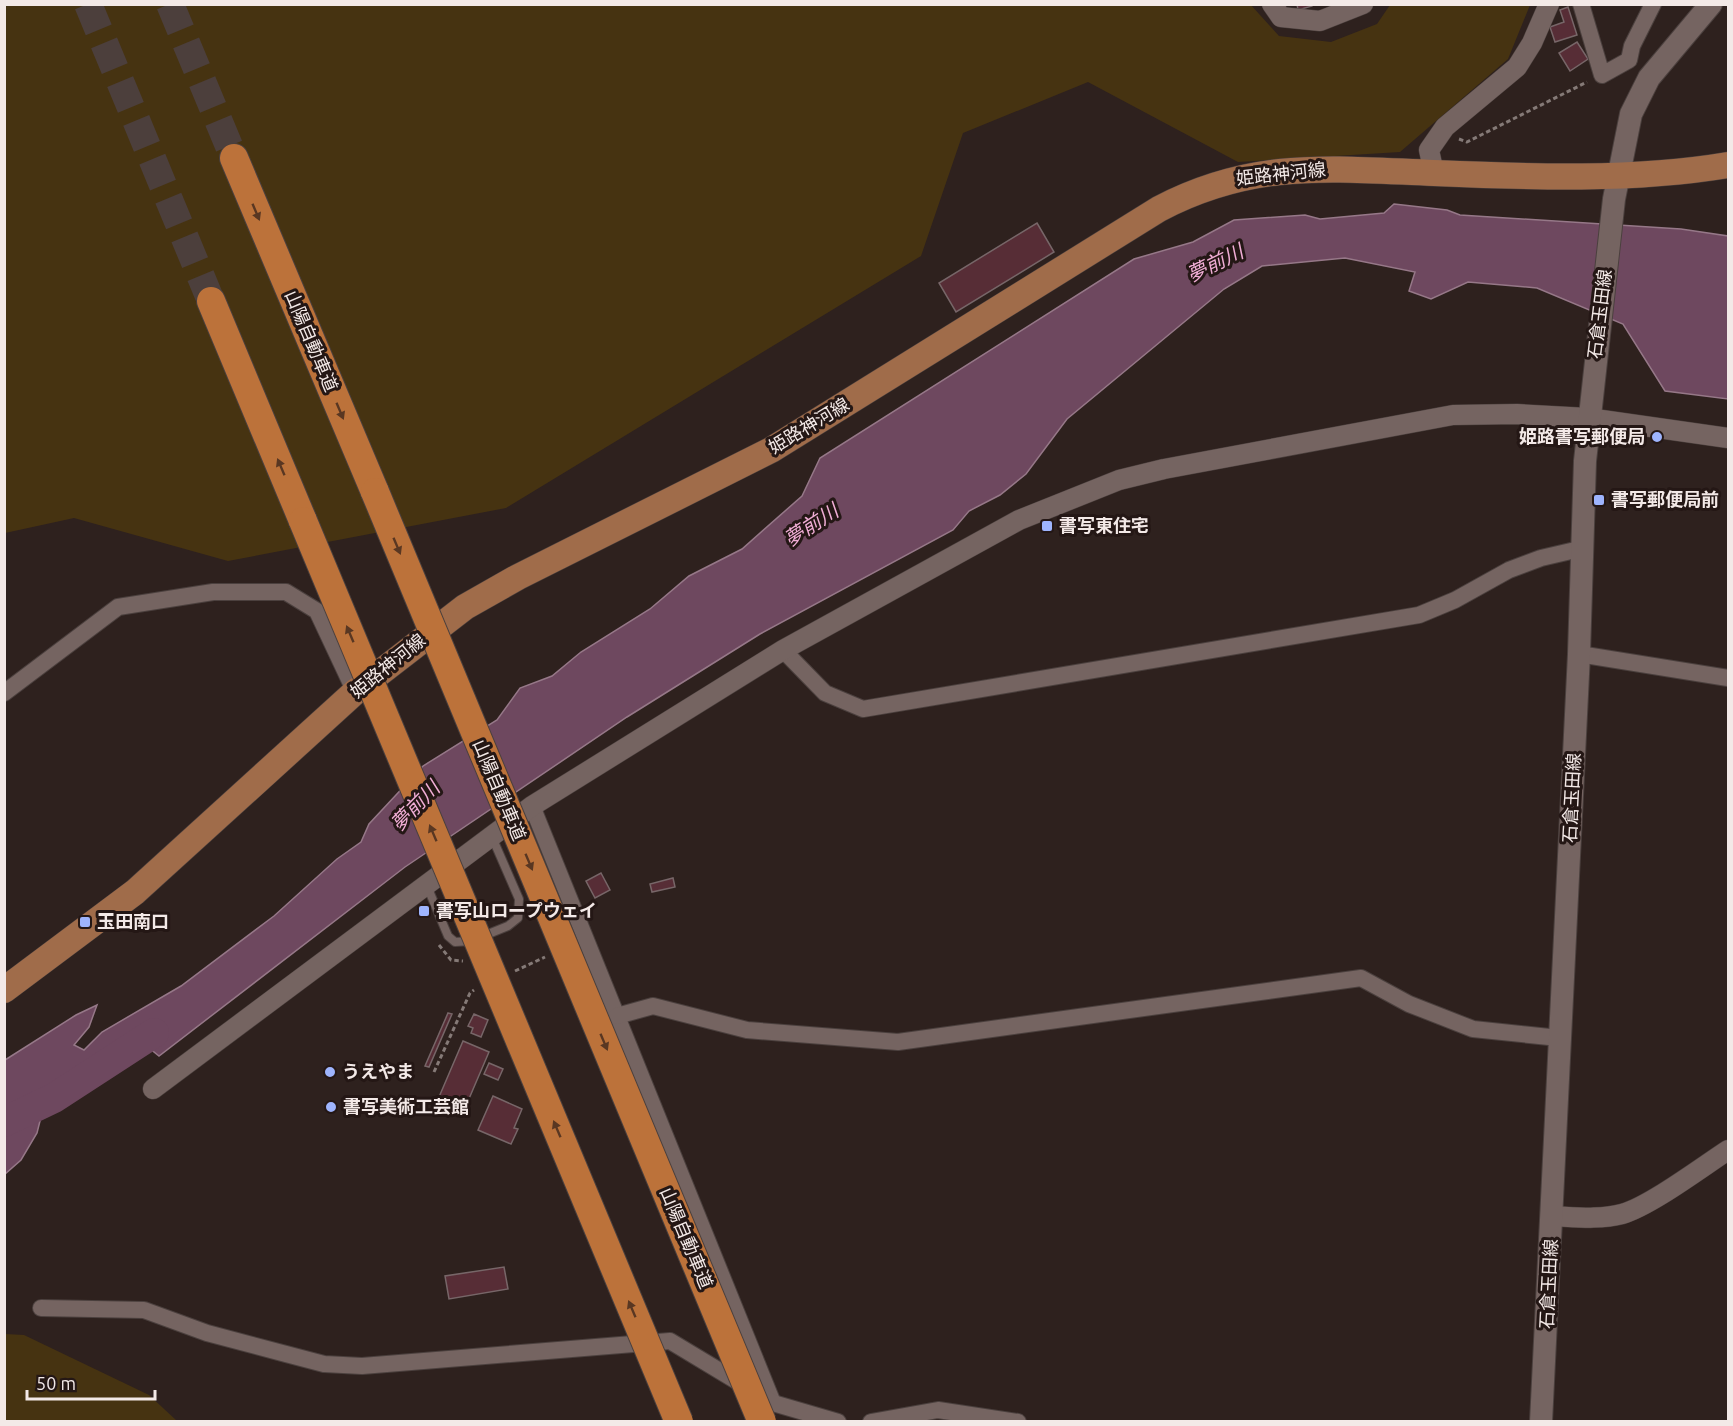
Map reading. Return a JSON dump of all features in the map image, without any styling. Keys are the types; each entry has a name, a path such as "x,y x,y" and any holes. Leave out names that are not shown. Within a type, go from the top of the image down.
{"highway":[{"name":"山陽自動車道","path":"234,158 768,1412"},
{"path":"212,301 679,1422"}],"main road":[{"name":"石倉玉田線","path":"1541,1422 1580,654 1589,409 1615,188 1631,114 1649,78 1711,4"},
{"name":"姫路神河線","path":"4,990 135,892 355,692 465,607 528,572 771,450 1159,209 1193,191 1230,179 1280,170 1344,168 1615,188 1656,175 1728,165"}],"street":[{"path":"1272,4 1281,16 1320,21 1363,4"},
{"path":"1434,173 1429,150 1449,124 1517,67 1532,43 1549,4"},
{"path":"1581,4 1602,75 1629,60 1632,46 1653,4"},
{"path":"153,1089 532,806 783,650 1019,520 1119,480 1176,466 1453,414 1517,414 1589,409 1728,438"},
{"path":"783,650 825,693 862,709 1419,615 1455,600 1509,570 1541,558 1584,548"},
{"path":"4,693 118,607 213,592 286,592 317,611 355,692"},
{"path":"1580,654 1728,678"},
{"path":"532,806 617,1016 768,1412"},
{"path":"617,1016 653,1006 747,1029 898,1042 1361,978 1408,1004 1473,1029 1559,1038"},
{"path":"1552,1216 1603,1217 1623,1214 1644,1204 1728,1150"},
{"path":"41,1308 144,1310 207,1333 324,1364 362,1366 670,1341 768,1412 838,1422"},
{"path":"871,1422 938,1410 1018,1422"}],"lane":[{"path":"427,884 448,936 455,942 471,941 514,923 520,911 519,899 492,836"}],"path":[{"path":"1449,124 1459,139 1467,142 1602,75"},
{"path":"436,938 440,948 451,960 458,962 469,958"}],"shaded area":[{"path":"1250,4 1279,36 1331,42 1377,24 1390,5 1530,5 1508,59 1400,152 1238,162 1088,82 963,133 921,256 506,508 228,561 74,518 5,533 5,5"},
{"path":"5,1334 24,1335 149,1395 177,1421 5,1421"}],"water":[{"path":"1394,204 1447,210 1460,215 1681,229 1728,236 1728,399 1665,391 1623,324 1537,288 1468,282 1431,299 1409,291 1415,272 1345,258 1262,266 1224,289 1067,419 1026,474 1000,495 969,511 953,530 760,634 627,717 405,867 159,1056 149,1048 140,1048 112,1057 44,1105 37,1133 21,1160 5,1174 5,1060 76,1015 97,1005 89,1027 74,1045 84,1050 102,1032 181,986 274,916 337,859 361,842 369,824 423,766 497,720 520,688 552,676 581,652 650,609 689,576 742,549 802,496 820,458 1134,259 1193,242 1234,220 1305,215 1320,219 1384,213"}],"building":[{"path":"1297,4 1312,4 1312,6 1298,10"},
{"path":"1568,7 1577,35 1555,42 1550,27 1564,22 1560,10"},
{"path":"1577,42 1588,59 1570,71 1559,53"},
{"path":"1037,223 1054,252 956,312 939,283"},
{"path":"601,873 610,890 595,898 586,881"},
{"path":"673,878 675,887 652,892 650,884"},
{"path":"448,1013 452,1014 429,1067 425,1066"},
{"path":"474,1014 488,1020 481,1037 471,1033 473,1028 468,1026"},
{"path":"463,1041 489,1052 465,1108 439,1097"},
{"path":"489,1063 503,1069 498,1080 484,1074"},
{"path":"493,1096 522,1109 514,1128 518,1129 511,1144 478,1130"},
{"path":"504,1267 508,1289 449,1299 445,1276"}],"waterway":[{"name":"夢前川","path":"4,1122 54,1098 154,1033"}],"tunnel":[{"path":"88,4 211,301"},
{"path":"170,4 234,158"}],"place":[{"name":"姫路書写郵便局","path":"1657,437"},
{"name":"書写郵便局前","path":"1599,500"},
{"name":"書写東住宅","path":"1047,526"},
{"name":"書写山ロープウェイ","path":"424,911"},
{"name":"玉田南口","path":"85,922"},
{"name":"うえやま","path":"330,1072"},
{"name":"書写美術工芸館","path":"331,1107"}]}
